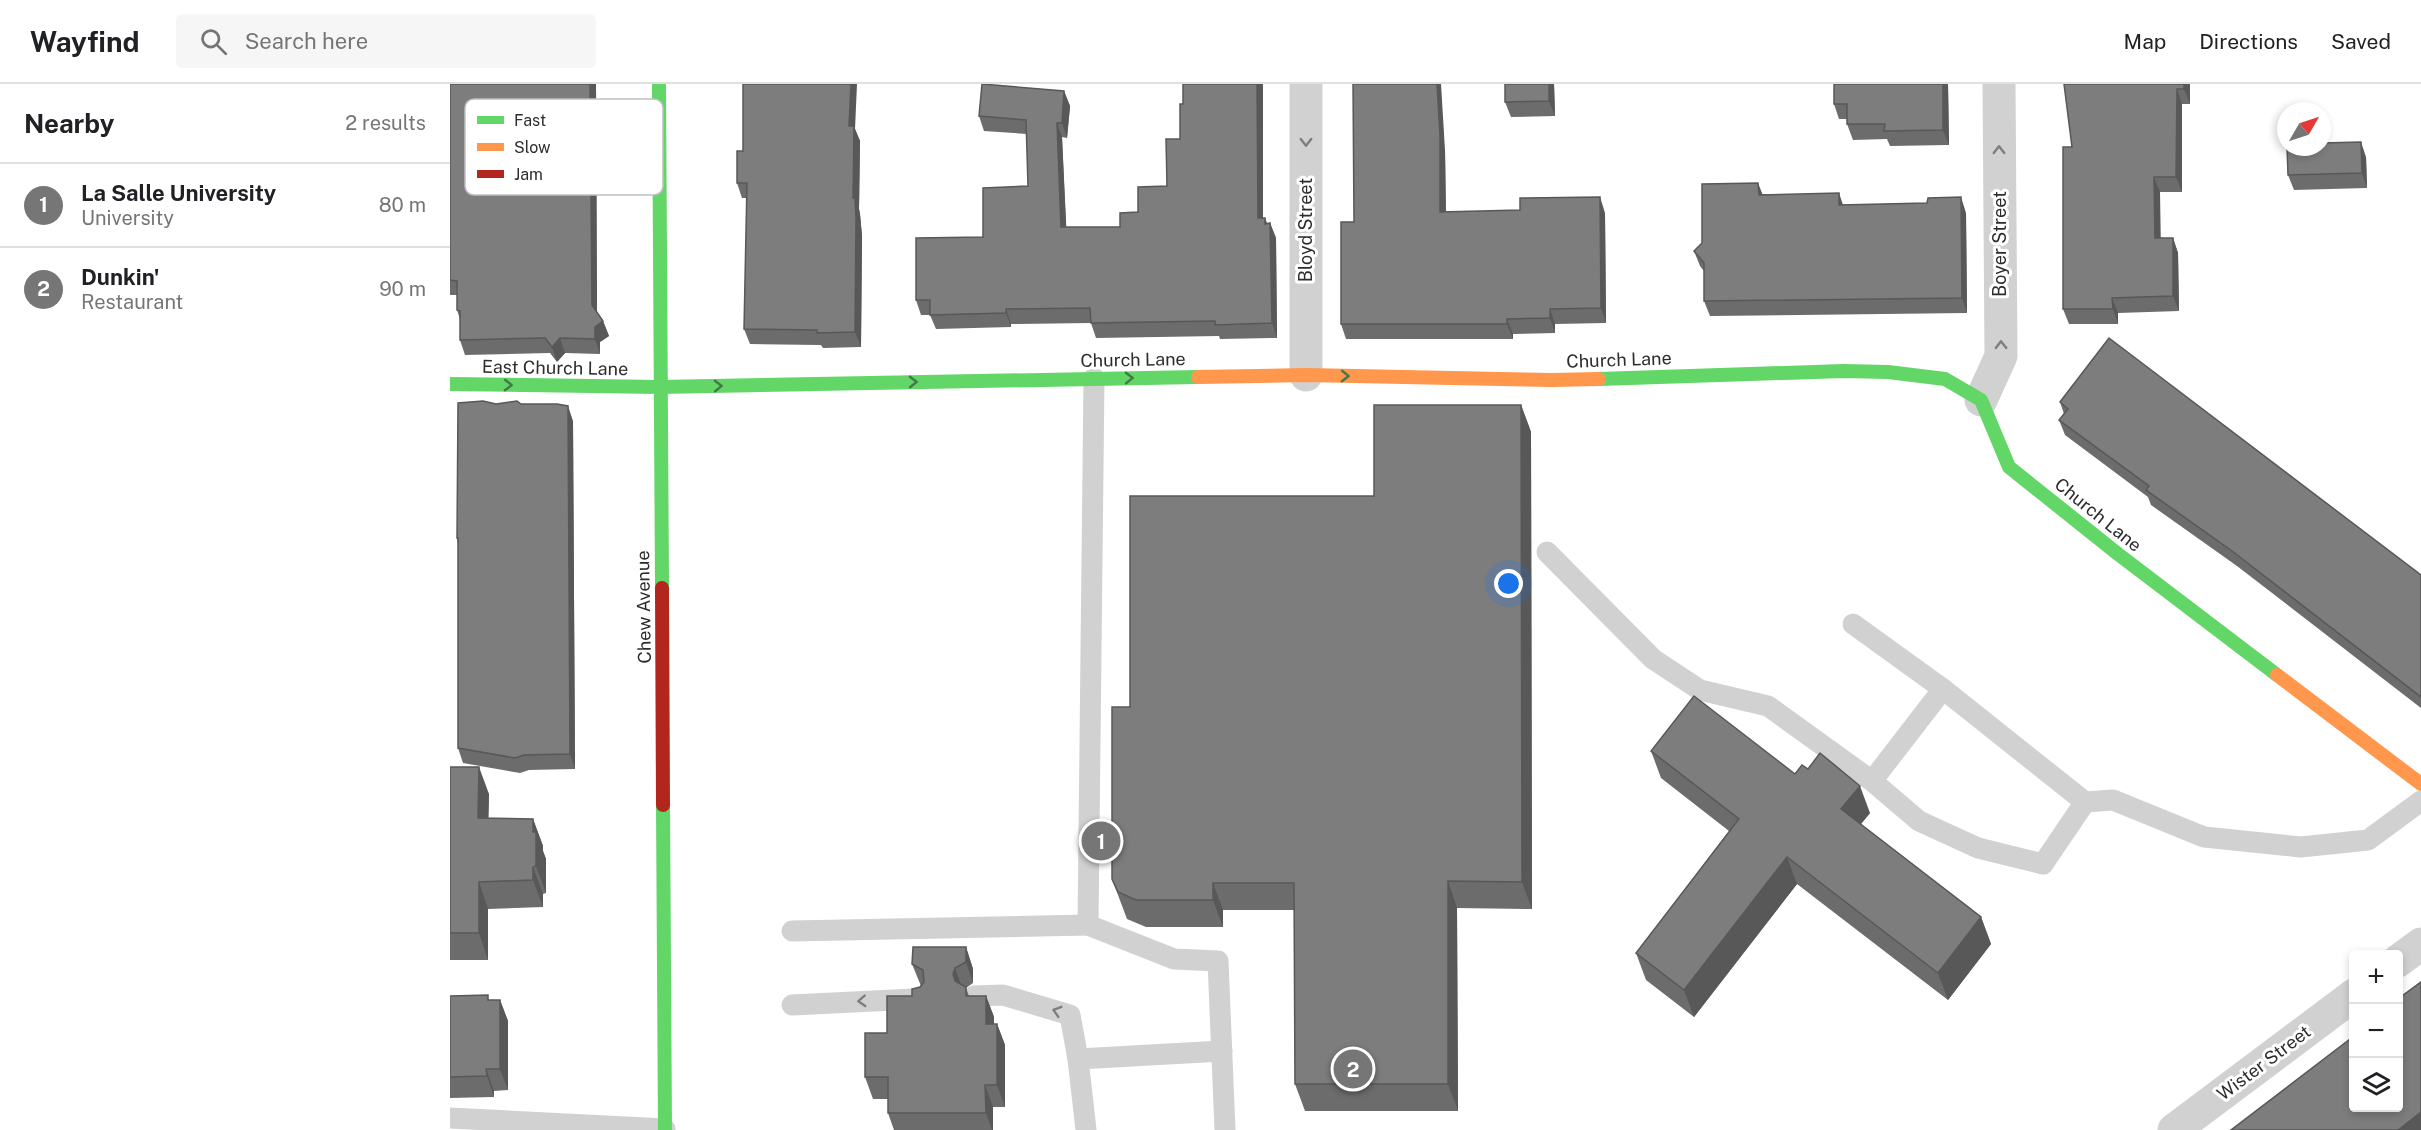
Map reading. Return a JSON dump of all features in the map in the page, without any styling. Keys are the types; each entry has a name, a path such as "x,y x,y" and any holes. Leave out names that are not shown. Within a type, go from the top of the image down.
{"street":[{"name":"Chew Avenue","path":"658,84 658,99"},
{"name":"Bloyd Street","path":"1306,84 1306,375"},
{"name":"Boyer Street","path":"1981,400 2001,356 1999,84"},
{"name":"Chew Avenue","path":"658,195 665,1130"},
{"name":"Church Lane","path":"659,387 1306,375 1552,380 1888,372 1945,379 1981,400 2009,467 2118,554 2421,784"},
{"name":"East Church Lane","path":"450,384 659,387"},
{"path":"2403,957 2421,944"},
{"name":"Wister Street","path":"2174,1130 2349,999"}],"lane":[{"path":"1088,925 1094,378"},
{"path":"1547,552 1653,659 1700,690 1768,706 1872,781 1919,820 1978,848 2043,864 2085,802"},
{"path":"1853,624 1943,688 2085,802 2113,800 2204,837 2301,847 2368,840 2421,801"},
{"path":"1872,781 1943,688"},
{"path":"792,930 1088,925 1174,959 1218,961 1225,1130"},
{"path":"974,996 1003,995 1070,1015 1078,1059 1086,1130"},
{"path":"792,1005 920,998"},
{"path":"1078,1059 1222,1051"},
{"path":"450,1118 665,1130"}],"building":[{"path":"450,84 590,84 590,99 465,99 465,195 591,195 592,305 603,321 595,327 595,339 560,338 552,347 545,338 460,340 457,281 450,280"},
{"path":"743,84 851,84 849,126 854,126 853,198 855,198 856,220 855,332 817,333 817,330 744,329 747,183 737,183 737,151 743,151"},
{"path":"982,84 1064,91 1062,123 1057,123 1061,227 1120,227 1120,213 1138,212 1138,187 1167,186 1166,139 1180,139 1180,104 1183,104 1183,84 1257,84 1258,218 1265,218 1265,224 1270,223 1272,323 1215,325 1215,321 1091,323 1090,308 1006,309 1006,313 930,315 930,300 916,300 916,238 983,237 983,188 1028,186 1026,120 979,116"},
{"path":"1353,84 1437,84 1440,135 1440,212 1520,210 1520,198 1600,197 1601,308 1550,309 1550,318 1507,319 1507,324 1341,324 1341,222 1354,222"},
{"path":"1505,84 1549,84 1549,101 1505,102"},
{"path":"1834,84 1943,84 1943,130 1884,131 1885,124 1847,124 1847,104 1834,104"},
{"path":"2064,84 2184,84 2184,89 2177,89 2176,177 2154,177 2155,238 2173,238 2173,296 2112,298 2113,309 2063,309 2063,147 2072,147"},
{"path":"2361,142 2362,173 2288,175 2287,156 2331,156 2331,143"},
{"path":"1758,183 1759,195 1839,193 1839,205 1927,203 1928,198 1961,197 1962,298 1704,301 1704,263 1694,251 1702,243 1702,184"},
{"path":"2109,338 2421,575 2421,697 2232,551 2146,490 2149,486 2059,420 2068,409 2060,402"},
{"path":"483,401 496,404 517,401 521,404 568,406 570,754 524,755 515,758 458,748 458,403"},
{"path":"1374,405 1521,405 1522,882 1448,881 1448,1084 1295,1084 1294,883 1213,883 1213,900 1136,900 1118,892 1112,879 1112,707 1130,707 1130,496 1374,496"},
{"path":"1694,696 1795,774 1802,765 1808,769 1820,753 1860,786 1841,809 1981,917 1938,973 1787,857 1684,990 1636,953 1739,819 1651,751"},
{"path":"450,767 479,767 478,818 533,819 533,832 536,832 536,866 533,867 533,880 479,882 479,933 450,933"},
{"path":"913,947 966,947 966,962 955,968 953,974 955,981 966,987 966,996 986,996 986,1024 997,1024 997,1085 985,1085 986,1113 888,1113 888,1077 865,1077 865,1033 887,1033 887,996 912,996 912,989 920,987 924,982 923,970 912,964"},
{"path":"2421,982 2421,1112 2398,1130 2231,1130 2349,1040 2349,1112 2403,1112 2403,995"},
{"path":"488,995 488,1000 500,1000 500,1069 486,1069 487,1076 450,1077 450,996"}],"traffic: fast":[{"path":"659,84 659,99"},
{"path":"660,195 662,588"},
{"path":"1599,379 1843,371 1888,372 1945,379 1981,400 2009,467 2118,554 2277,675"},
{"path":"450,384 659,387 1198,377"},
{"path":"663,805 665,1130"}],"traffic: slow":[{"path":"1198,377 1306,375 1599,379"},
{"path":"2277,675 2421,784"}],"traffic: jam":[{"path":"662,588 663,805"}],"place":[{"name":"La Salle University","path":"1101,841"},
{"name":"Dunkin'","path":"1353,1069"}]}
